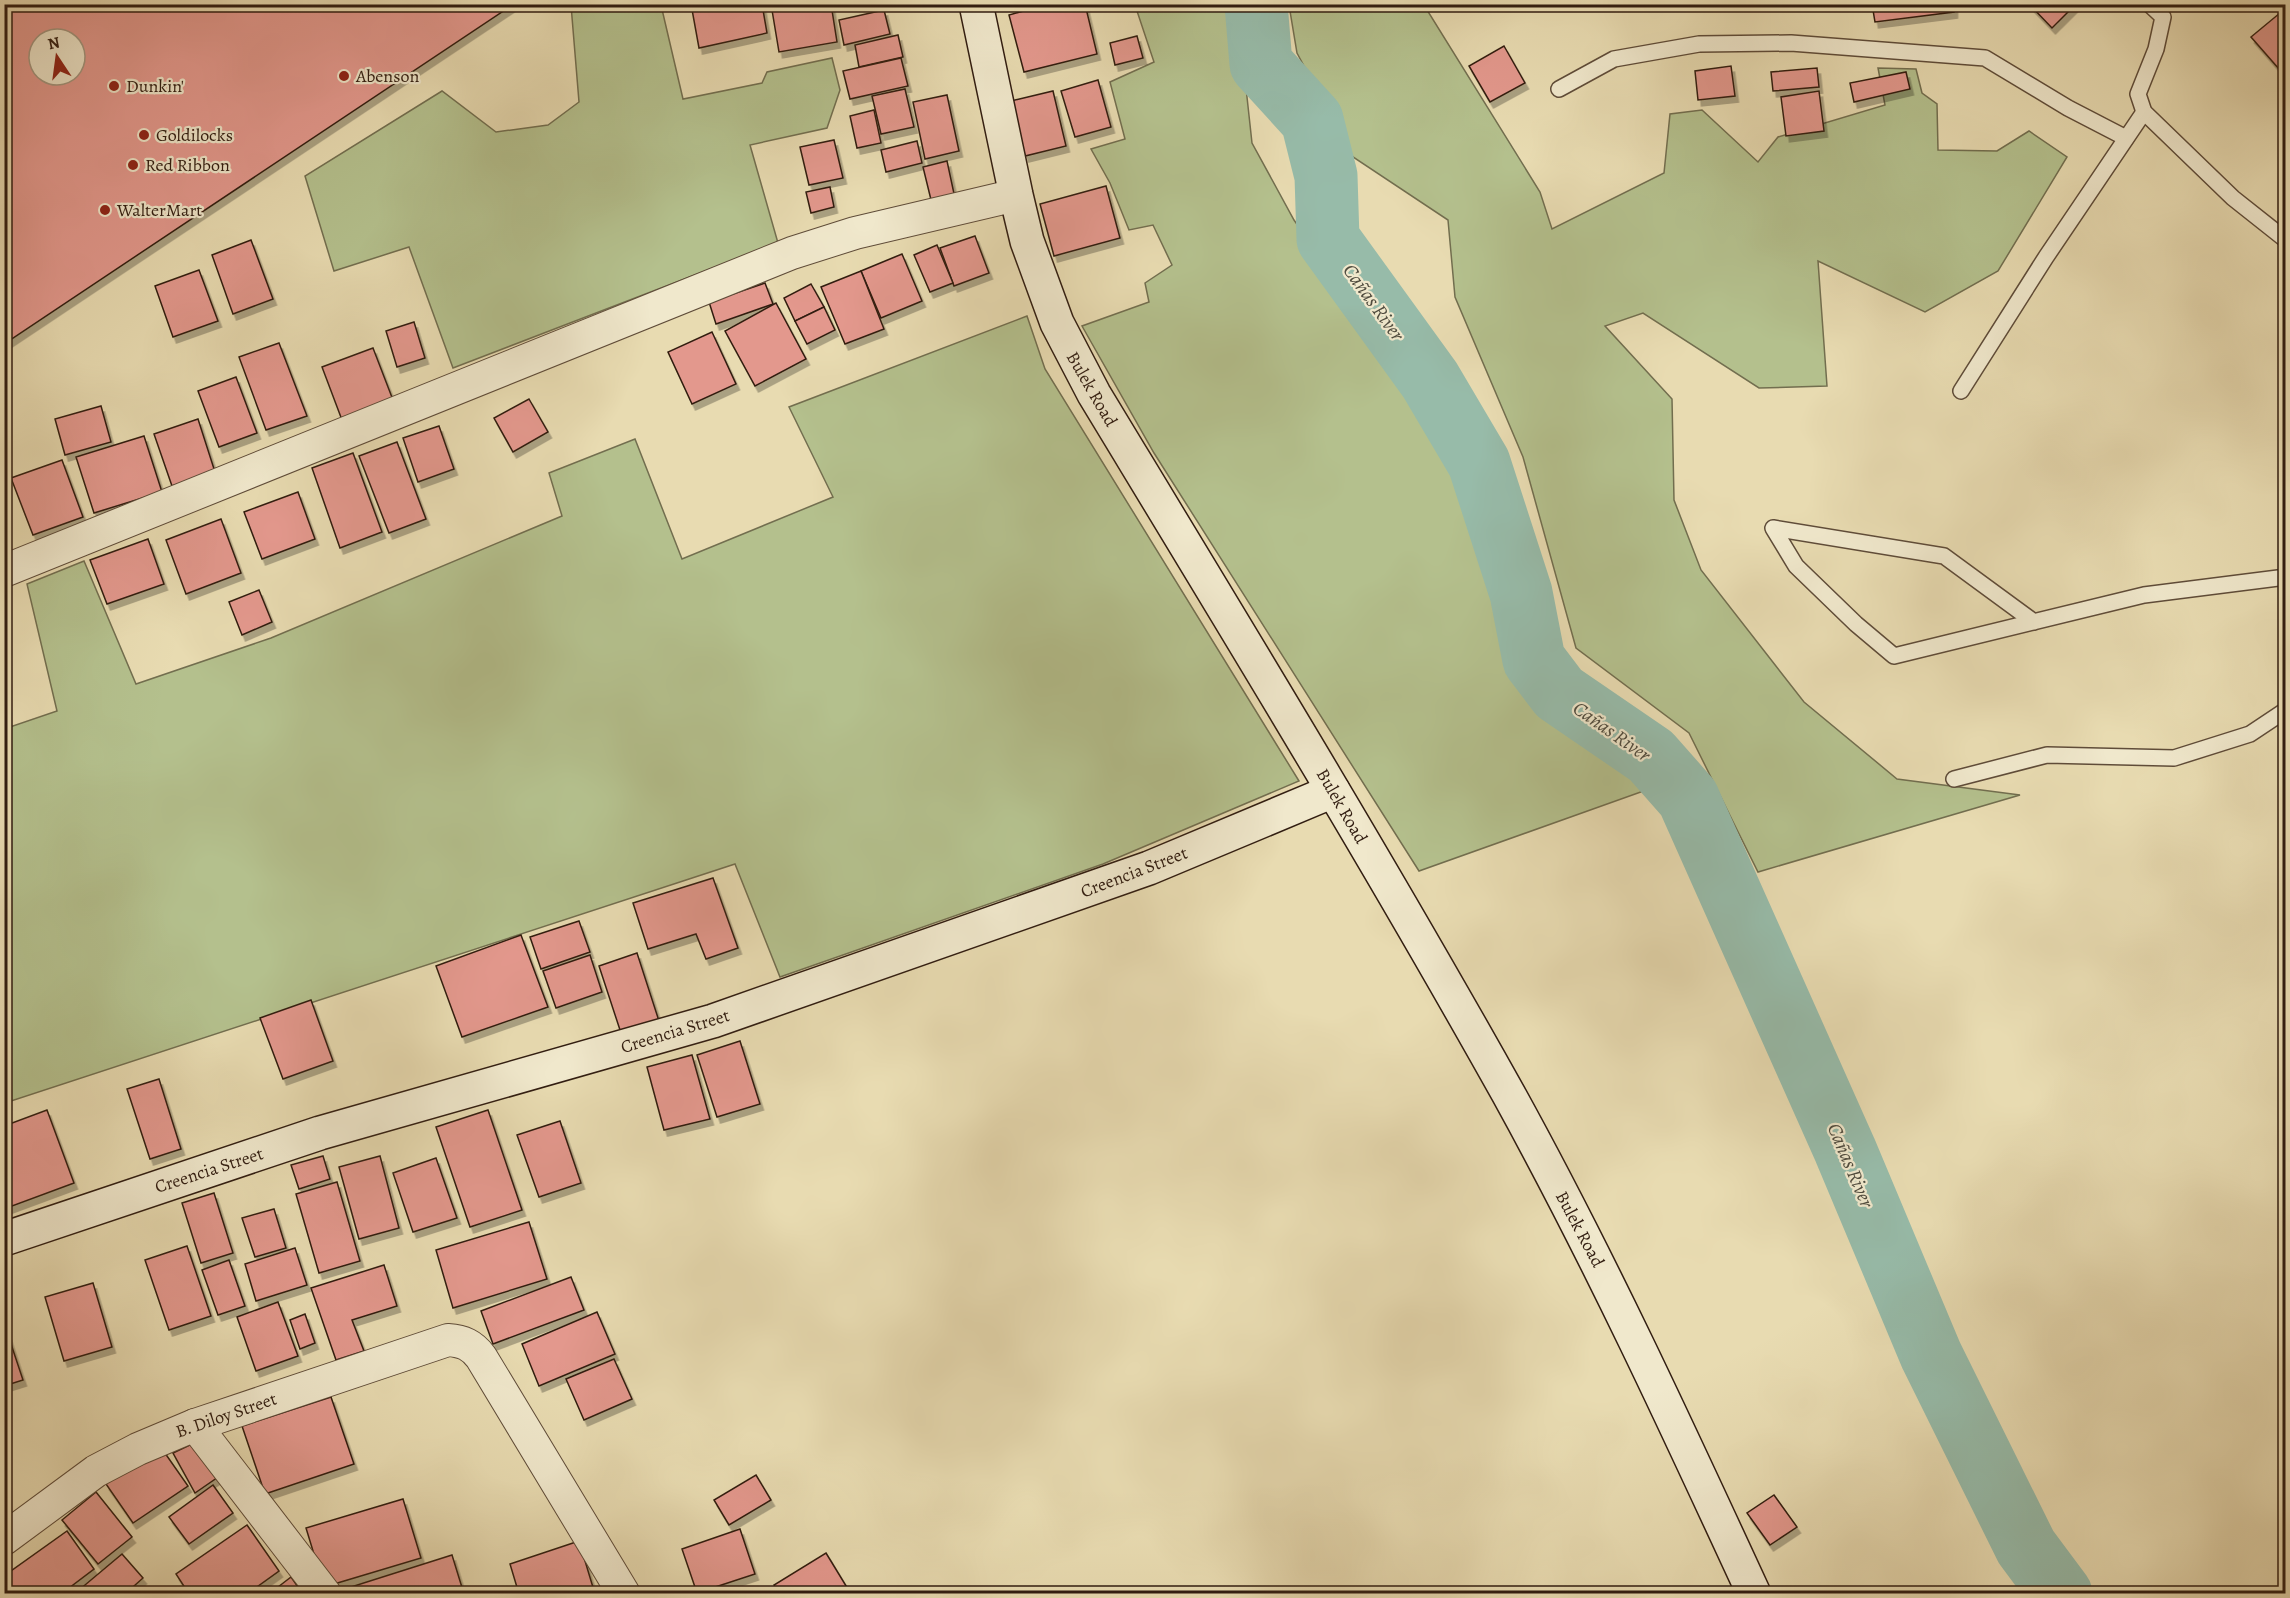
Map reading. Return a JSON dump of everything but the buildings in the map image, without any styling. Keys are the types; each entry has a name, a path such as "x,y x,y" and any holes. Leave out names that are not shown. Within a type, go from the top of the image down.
{"main road":[{"name":"Bulek Road","path":"976,4 1016,195 1041,283 1070,350 1094,394 1333,791 1508,1094 1601,1269 1659,1386 1754,1593"},
{"name":"Creencia Street","path":"4,1239 320,1134 713,1021 1149,868 1333,791"}],"street":[{"path":"4,571 792,252 855,233 1016,195"},
{"name":"B. Diloy Street","path":"4,1539 96,1471 138,1449 195,1425 448,1340 460,1341 469,1345 481,1358 624,1593"},
{"path":"195,1425 325,1593"}],"lane":[{"path":"2149,4 2163,17 2156,50 2139,94 2144,112 2233,198 2286,240"},
{"path":"1559,89 1614,58 1699,44 1791,43 1985,58 2068,108 2126,138"},
{"path":"1961,391 2046,257 2144,112"},
{"path":"2034,622 1944,556 1773,528 1796,566 1856,624 1894,656 2034,622 2144,595 2286,577"},
{"path":"1954,779 2047,754 2174,758 2250,734 2286,710"}],"green space":[{"path":"571,5 661,5 683,99 762,83 767,72 832,58 840,90 827,128 750,145 778,243 453,368 409,247 334,271 305,176 442,91 496,132 548,125 579,102"},
{"path":"1135,5 1237,5 1252,143 1294,220 1406,380 1464,471 1508,643 1541,702 1652,788 1419,871 1154,453 1082,326 1149,302 1145,283 1172,265 1153,225 1129,230 1110,183 1091,149 1125,139 1110,82 1154,62"},
{"path":"1289,5 1424,5 1540,192 1552,229 1664,173 1670,114 1702,110 1758,162 1778,137 1885,105 1878,68 1916,69 1922,93 1937,104 1938,150 1997,151 2029,131 2067,157 1998,271 1925,312 1818,261 1827,386 1759,388 1643,313 1605,326 1672,399 1674,500 1701,570 1804,702 1897,779 2020,795 1758,872 1689,733 1576,648 1523,457 1455,297 1448,220 1353,157 1297,53"},
{"path":"1027,316 1045,369 1299,781 1103,864 780,977 735,864 5,1103 4,729 57,711 27,584 84,561 136,684 271,638 562,516 549,473 635,439 682,559 833,497 789,407"}],"waterway":[{"name":"Cañas River","path":"1256,4 1261,64 1312,120 1326,176 1328,239 1430,380 1479,463 1521,593 1534,660 1559,693 1651,756 1688,798 1845,1150 1931,1355 2026,1547 2061,1594"}],"place":[{"name":"Abenson","path":"344,76"},
{"name":"Dunkin'","path":"114,86"},
{"name":"Goldilocks","path":"144,135"},
{"name":"Red Ribbon","path":"133,165"},
{"name":"WalterMart","path":"105,210"}]}
